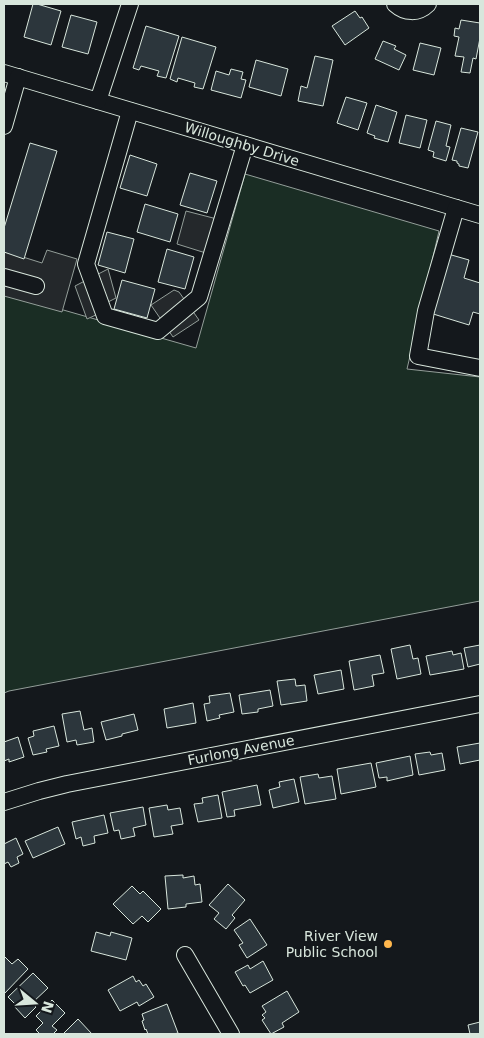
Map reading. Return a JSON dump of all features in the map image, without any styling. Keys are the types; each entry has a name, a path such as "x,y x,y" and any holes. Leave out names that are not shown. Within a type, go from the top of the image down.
{"street":[{"path":"98,101 130,4"},
{"path":"395,4 403,10 410,11 418,10 428,4"},
{"path":"4,126 11,75"},
{"name":"Willoughby Drive","path":"11,75 480,215"},
{"path":"130,111 86,264 104,316 158,331 199,296 245,145"},
{"path":"456,208 428,302 418,356 480,368"},
{"path":"4,277 36,286"},
{"name":"Furlong Avenue","path":"4,802 67,784 480,704"},
{"path":"185,955 231,1034"}],"green space":[{"path":"245,174 439,231 407,369 480,377 480,601 4,693 4,293 196,348"}],"shaded area":[{"path":"186,211 217,219 209,254 177,244"},
{"path":"47,250 77,259 62,312 4,296 4,251 42,263"},
{"path":"108,269 116,298 108,302 98,314 87,319 75,286"},
{"path":"174,290 179,292 199,320 173,337 151,305"}],"building":[{"path":"33,4 61,11 51,45 24,37"},
{"path":"355,11 360,18 362,17 369,28 345,45 332,26"},
{"path":"71,15 97,22 88,54 62,47"},
{"path":"461,20 480,23 480,38 476,59 473,58 470,73 461,72 464,57 455,56 459,37 454,36 455,28 459,29"},
{"path":"146,26 179,36 166,78 157,76 159,71 141,66 139,70 133,68"},
{"path":"182,37 216,47 203,89 194,87 195,83 178,78 177,82 170,79"},
{"path":"383,41 396,46 394,49 406,55 399,70 375,59"},
{"path":"420,43 441,48 434,75 413,70"},
{"path":"315,56 333,60 323,106 298,101 301,86 307,88"},
{"path":"256,60 288,69 281,96 249,87"},
{"path":"231,69 243,72 241,79 246,80 241,98 211,90 216,71 229,75"},
{"path":"346,97 367,103 358,130 337,123"},
{"path":"376,105 397,112 388,142 374,138 375,136 367,133"},
{"path":"406,115 427,120 420,148 399,143"},
{"path":"436,121 451,125 446,146 450,147 446,161 433,157 434,152 428,150"},
{"path":"461,128 478,132 468,168 459,166 457,161 452,160"},
{"path":"30,143 57,151 24,259 4,252 4,228"},
{"path":"130,155 157,164 147,196 120,188"},
{"path":"190,173 217,181 207,213 180,205"},
{"path":"145,204 178,214 170,242 137,232"},
{"path":"107,232 134,239 125,273 98,265"},
{"path":"167,249 194,257 185,289 158,282"},
{"path":"448,254 469,260 464,278 480,283 480,314 473,312 469,325 430,313"},
{"path":"122,280 155,289 147,318 114,309"},
{"path":"410,645 413,659 418,658 421,674 397,679 391,649"},
{"path":"480,645 480,664 468,667 464,648"},
{"path":"452,651 453,655 461,653 464,669 430,675 426,656"},
{"path":"380,655 384,673 372,675 374,686 354,690 349,661"},
{"path":"341,670 344,689 318,694 314,675"},
{"path":"295,679 296,686 305,685 307,701 281,705 277,681"},
{"path":"270,690 273,706 258,709 258,712 242,714 239,695"},
{"path":"230,693 234,712 219,715 220,718 207,721 204,704 210,703 209,696"},
{"path":"193,703 196,723 167,728 164,709"},
{"path":"80,711 84,730 92,728 94,742 77,745 76,740 67,742 62,714"},
{"path":"134,714 138,730 106,740 101,722"},
{"path":"54,726 59,746 46,749 47,752 33,755 28,738 34,736 33,731"},
{"path":"18,737 24,757 9,762 9,759 4,761 4,742"},
{"path":"480,743 480,760 460,764 457,747"},
{"path":"430,752 431,755 442,753 445,770 419,775 415,754"},
{"path":"410,756 413,775 387,781 387,777 379,778 376,763"},
{"path":"371,763 376,787 341,794 337,769"},
{"path":"318,774 319,778 332,776 336,799 305,804 300,777"},
{"path":"294,779 299,802 273,808 269,790 280,787 279,782"},
{"path":"257,785 261,805 234,810 235,816 227,817 222,792"},
{"path":"218,795 222,818 198,822 194,804 203,803 202,798"},
{"path":"167,805 168,810 180,808 183,824 171,826 173,834 154,837 149,808"},
{"path":"143,807 146,825 133,828 135,836 121,839 119,830 114,831 110,813"},
{"path":"104,815 108,833 94,836 95,843 83,846 81,837 76,839 72,822"},
{"path":"58,827 65,844 33,858 25,841"},
{"path":"16,838 23,854 17,857 19,863 11,867 8,862 4,864 4,844"},
{"path":"183,875 183,878 194,876 195,885 200,884 202,902 186,904 186,907 168,909 165,876"},
{"path":"228,884 245,900 232,915 235,918 226,929 214,919 219,913 209,905"},
{"path":"132,886 140,894 143,891 161,909 148,922 142,916 133,924 113,904"},
{"path":"250,919 267,945 247,958 239,945 243,943 234,930"},
{"path":"96,932 110,936 111,932 132,938 126,960 91,951"},
{"path":"4,956 12,964 18,959 28,969 4,994"},
{"path":"263,961 273,980 250,993 245,985 243,986 235,972 248,965 250,969"},
{"path":"33,973 48,988 32,1003 36,1007 25,1018 8,997"},
{"path":"133,976 136,982 139,980 143,986 146,984 154,997 139,1006 137,1002 120,1011 108,990"},
{"path":"287,991 299,1012 282,1023 284,1027 271,1034 262,1020 265,1018 262,1015 266,1012 262,1006"},
{"path":"52,1000 65,1013 52,1026 57,1030 53,1034 40,1034 36,1030 43,1023 36,1016"},
{"path":"167,1004 178,1033 148,1034 142,1021 144,1020 142,1014"},
{"path":"78,1019 92,1034 63,1034"},
{"path":"480,1022 480,1034 470,1034 468,1025"}],"place":[{"name":"River View Public School","path":"388,944"}]}
